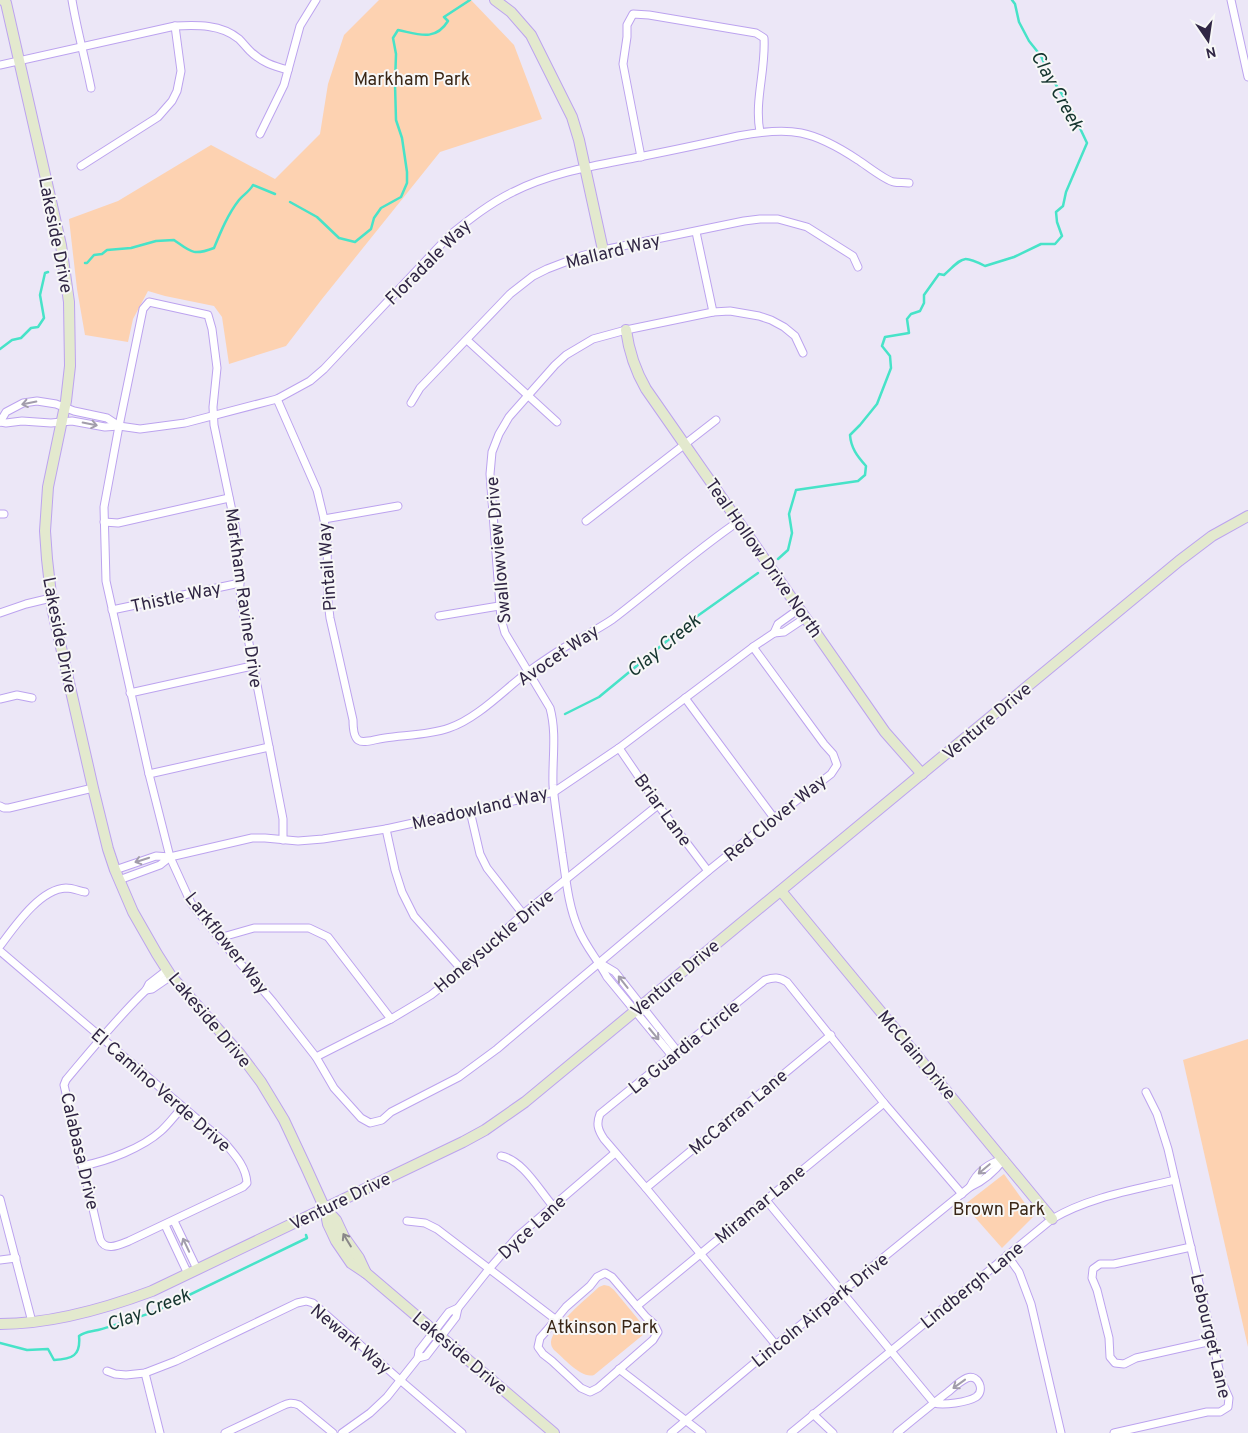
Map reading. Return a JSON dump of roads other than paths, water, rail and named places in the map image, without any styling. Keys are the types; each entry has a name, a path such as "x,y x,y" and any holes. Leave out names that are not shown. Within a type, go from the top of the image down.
{"street":[{"path":"72,0 91,88"},
{"path":"260,134 280,96 300,26 316,0"},
{"path":"495,0 511,12 531,35 572,117 603,250"},
{"path":"1230,0 1248,77"},
{"name":"Lakeside Drive","path":"5,1 60,245 69,302 69,378 50,472 46,511 47,560 51,598 93,788 115,870 140,927 169,973 240,1054 261,1082 284,1120 325,1209 328,1224 351,1263 366,1273 554,1433"},
{"path":"641,157 623,64 627,25 633,14 756,33 764,38 758,103 760,132"},
{"path":"0,65 175,26 194,25 213,27 227,32 239,39 258,58 268,64 288,70"},
{"path":"81,166 158,117 172,101 177,91 181,71 175,26"},
{"name":"Floradale Way","path":"119,426 106,418 64,408 56,404 37,401 23,403 6,412 0,422 33,421 51,423 72,421 105,427 119,426 140,429 186,423 276,399 294,390 324,369 450,235 496,200 545,178 760,132 786,131 802,132 830,142 892,182 909,182"},
{"name":"Mallard Way","path":"411,403 420,388 510,294 533,276 561,263 603,250 760,219 778,219 807,227 852,256 858,267"},
{"path":"696,232 713,312"},
{"name":"Markham Ravine Drive","path":"119,426 143,309 149,302 208,315 212,329 217,368 213,406 214,425 238,541 241,602 283,819 283,840"},
{"name":"Swallowview Drive","path":"675,1054 638,1008 615,972 599,963 583,941 572,911 554,792 552,716 550,708 505,633 499,606 490,474 492,452 509,417 528,395 556,365 573,351 593,339 626,330 713,312 744,313 771,320 784,327 795,336 803,353"},
{"name":"Teal Hollow Drive North","path":"626,330 636,372 646,389 885,732 922,774"},
{"path":"467,340 557,422"},
{"name":"Pintail Way","path":"276,399 317,490 324,519 327,542 330,618 353,720 353,734 358,740"},
{"path":"586,521 716,420"},
{"name":"Larkflower Way","path":"119,426 104,507 106,581 130,693 170,856 191,903 316,1057 334,1088 361,1118 370,1123 382,1120 391,1112 459,1077 497,1049 599,963"},
{"path":"104,522 118,522 229,498"},
{"path":"324,519 398,506"},
{"name":"Venture Drive","path":"0,1324 32,1322 95,1310 152,1290 325,1209 485,1130 525,1102 1179,561 1212,536 1248,516"},
{"name":"Avocet Way","path":"358,740 363,742 434,732 448,729 472,716 569,644 611,620 739,521"},
{"name":"Thistle Way","path":"112,610 240,583"},
{"path":"0,613 51,598"},
{"path":"439,616 499,606"},
{"name":"Meadowland Way","path":"774,633 778,624 799,609"},
{"name":"Meadowland Way","path":"115,870 156,856 170,856 252,838 298,841 323,839 386,829 554,792 619,748 753,647 774,633 784,632 805,618"},
{"name":"Red Clover Way","path":"599,963 708,871 830,774 837,765 833,754 753,647"},
{"path":"130,693 252,666"},
{"path":"0,698 17,695 32,698"},
{"path":"685,698 774,818"},
{"path":"149,774 268,747"},
{"name":"Briar Lane","path":"619,748 658,805 708,871"},
{"path":"0,806 9,808 93,788"},
{"name":"Honeysuckle Drive","path":"316,1057 391,1019 430,995 462,970 524,914 658,805"},
{"path":"470,811 480,854 487,868 524,914"},
{"path":"386,829 397,877 414,916 462,970"},
{"name":"Meadowland Way","path":"119,880 160,865 170,856"},
{"path":"0,946 29,910 42,898 65,888 86,892"},
{"name":"McClain Drive","path":"781,891 1052,1219"},
{"path":"219,938 254,928 309,928 328,937 391,1019"},
{"name":"El Camino Verde Drive","path":"0,952 224,1142 244,1168 247,1182 243,1187 165,1225"},
{"name":"Calabasa Drive","path":"165,1225 119,1245 111,1247 102,1244 64,1085 101,1037 146,990 149,984 169,973"},
{"name":"La Guardia Circle","path":"776,1346 615,1153 599,1131 598,1120 600,1114 765,980 781,978 787,982 884,1103 962,1194"},
{"name":"McCarran Lane","path":"646,1188 831,1035"},
{"name":"Lebourget Lane","path":"1114,1433 1207,1412 1220,1412 1228,1407 1229,1398 1222,1382 1163,1131 1146,1092"},
{"name":"Miramar Lane","path":"637,1306 884,1103"},
{"path":"82,1166 108,1160 149,1140 160,1132 182,1108"},
{"name":"Dyce Lane","path":"342,1433 387,1397 418,1358 426,1356 438,1334 456,1317 458,1308 517,1237 615,1153"},
{"path":"501,1156 513,1159 520,1165 553,1206"},
{"name":"Lincoln Airpark Drive","path":"671,1433 970,1187 980,1183 998,1168 1004,1159"},
{"name":"Lindbergh Lane","path":"791,1433 1052,1219 1065,1211 1083,1204 1175,1180"},
{"path":"0,1199 32,1322"},
{"path":"766,1200 934,1403 947,1404 973,1399 980,1392 980,1385 977,1379 973,1377 963,1380 934,1403 897,1433"},
{"path":"174,1221 193,1272"},
{"path":"407,1221 425,1223 437,1228 555,1320"},
{"path":"165,1225 193,1272"},
{"path":"1190,1247 1114,1264 1100,1264 1093,1269 1092,1278 1098,1290 1109,1338 1110,1357 1114,1363 1124,1364 1136,1358 1212,1341"},
{"path":"1008,1255 1020,1272 1031,1304 1061,1433"},
{"path":"0,1260 16,1258"},
{"path":"605,1273 612,1277 637,1306 654,1324 658,1332 653,1340 598,1388 590,1392 581,1388 552,1360 543,1354 538,1347 540,1338 566,1307 590,1286 597,1277 605,1273"},
{"name":"Newark Way","path":"145,1373 176,1361 297,1303 306,1301 313,1303 462,1433"},
{"path":"619,1369 702,1433"},
{"path":"107,1371 126,1375 145,1373 160,1433"},
{"path":"225,1433 282,1406 294,1403 333,1433"},
{"path":"813,1414 833,1433"}],"waterway":[{"path":"290,202 317,217 339,238 355,242 371,229 374,218 381,208 401,197 407,183 407,172 402,138 396,120 396,54 393,38 398,30 426,35 438,32 448,21 444,17 470,0"},
{"name":"Clay Creek","path":"778,559 788,550 792,533 789,514 796,490 858,481 865,475 866,466 855,452 850,435 877,404 891,368 890,356 882,346 885,337 909,333 907,319 911,314 920,311 924,303 924,295 939,274 944,275 959,262 966,259 985,266 1014,257 1041,244 1055,244 1062,236 1056,212 1063,206 1066,192 1087,143 1069,105 1019,22 1015,4 1012,0"},
{"path":"85,263 94,255 102,254 107,250 131,248 156,241 174,240 193,252 214,248 231,211 253,185 275,194"},
{"path":"0,349 12,340 21,338 31,328 38,327 44,318 40,295 45,273 48,272"},
{"name":"Clay Creek","path":"565,714 599,697 696,617 758,573"},
{"name":"Clay Creek","path":"0,1343 27,1350 48,1349 54,1360 66,1359 77,1352 79,1336 81,1334 156,1311 307,1238 306,1235"}],"park label":[{"name":"Markham Park","path":"412,79"},
{"name":"Brown Park","path":"999,1209"},
{"name":"Atkinson Park","path":"602,1327"}]}
